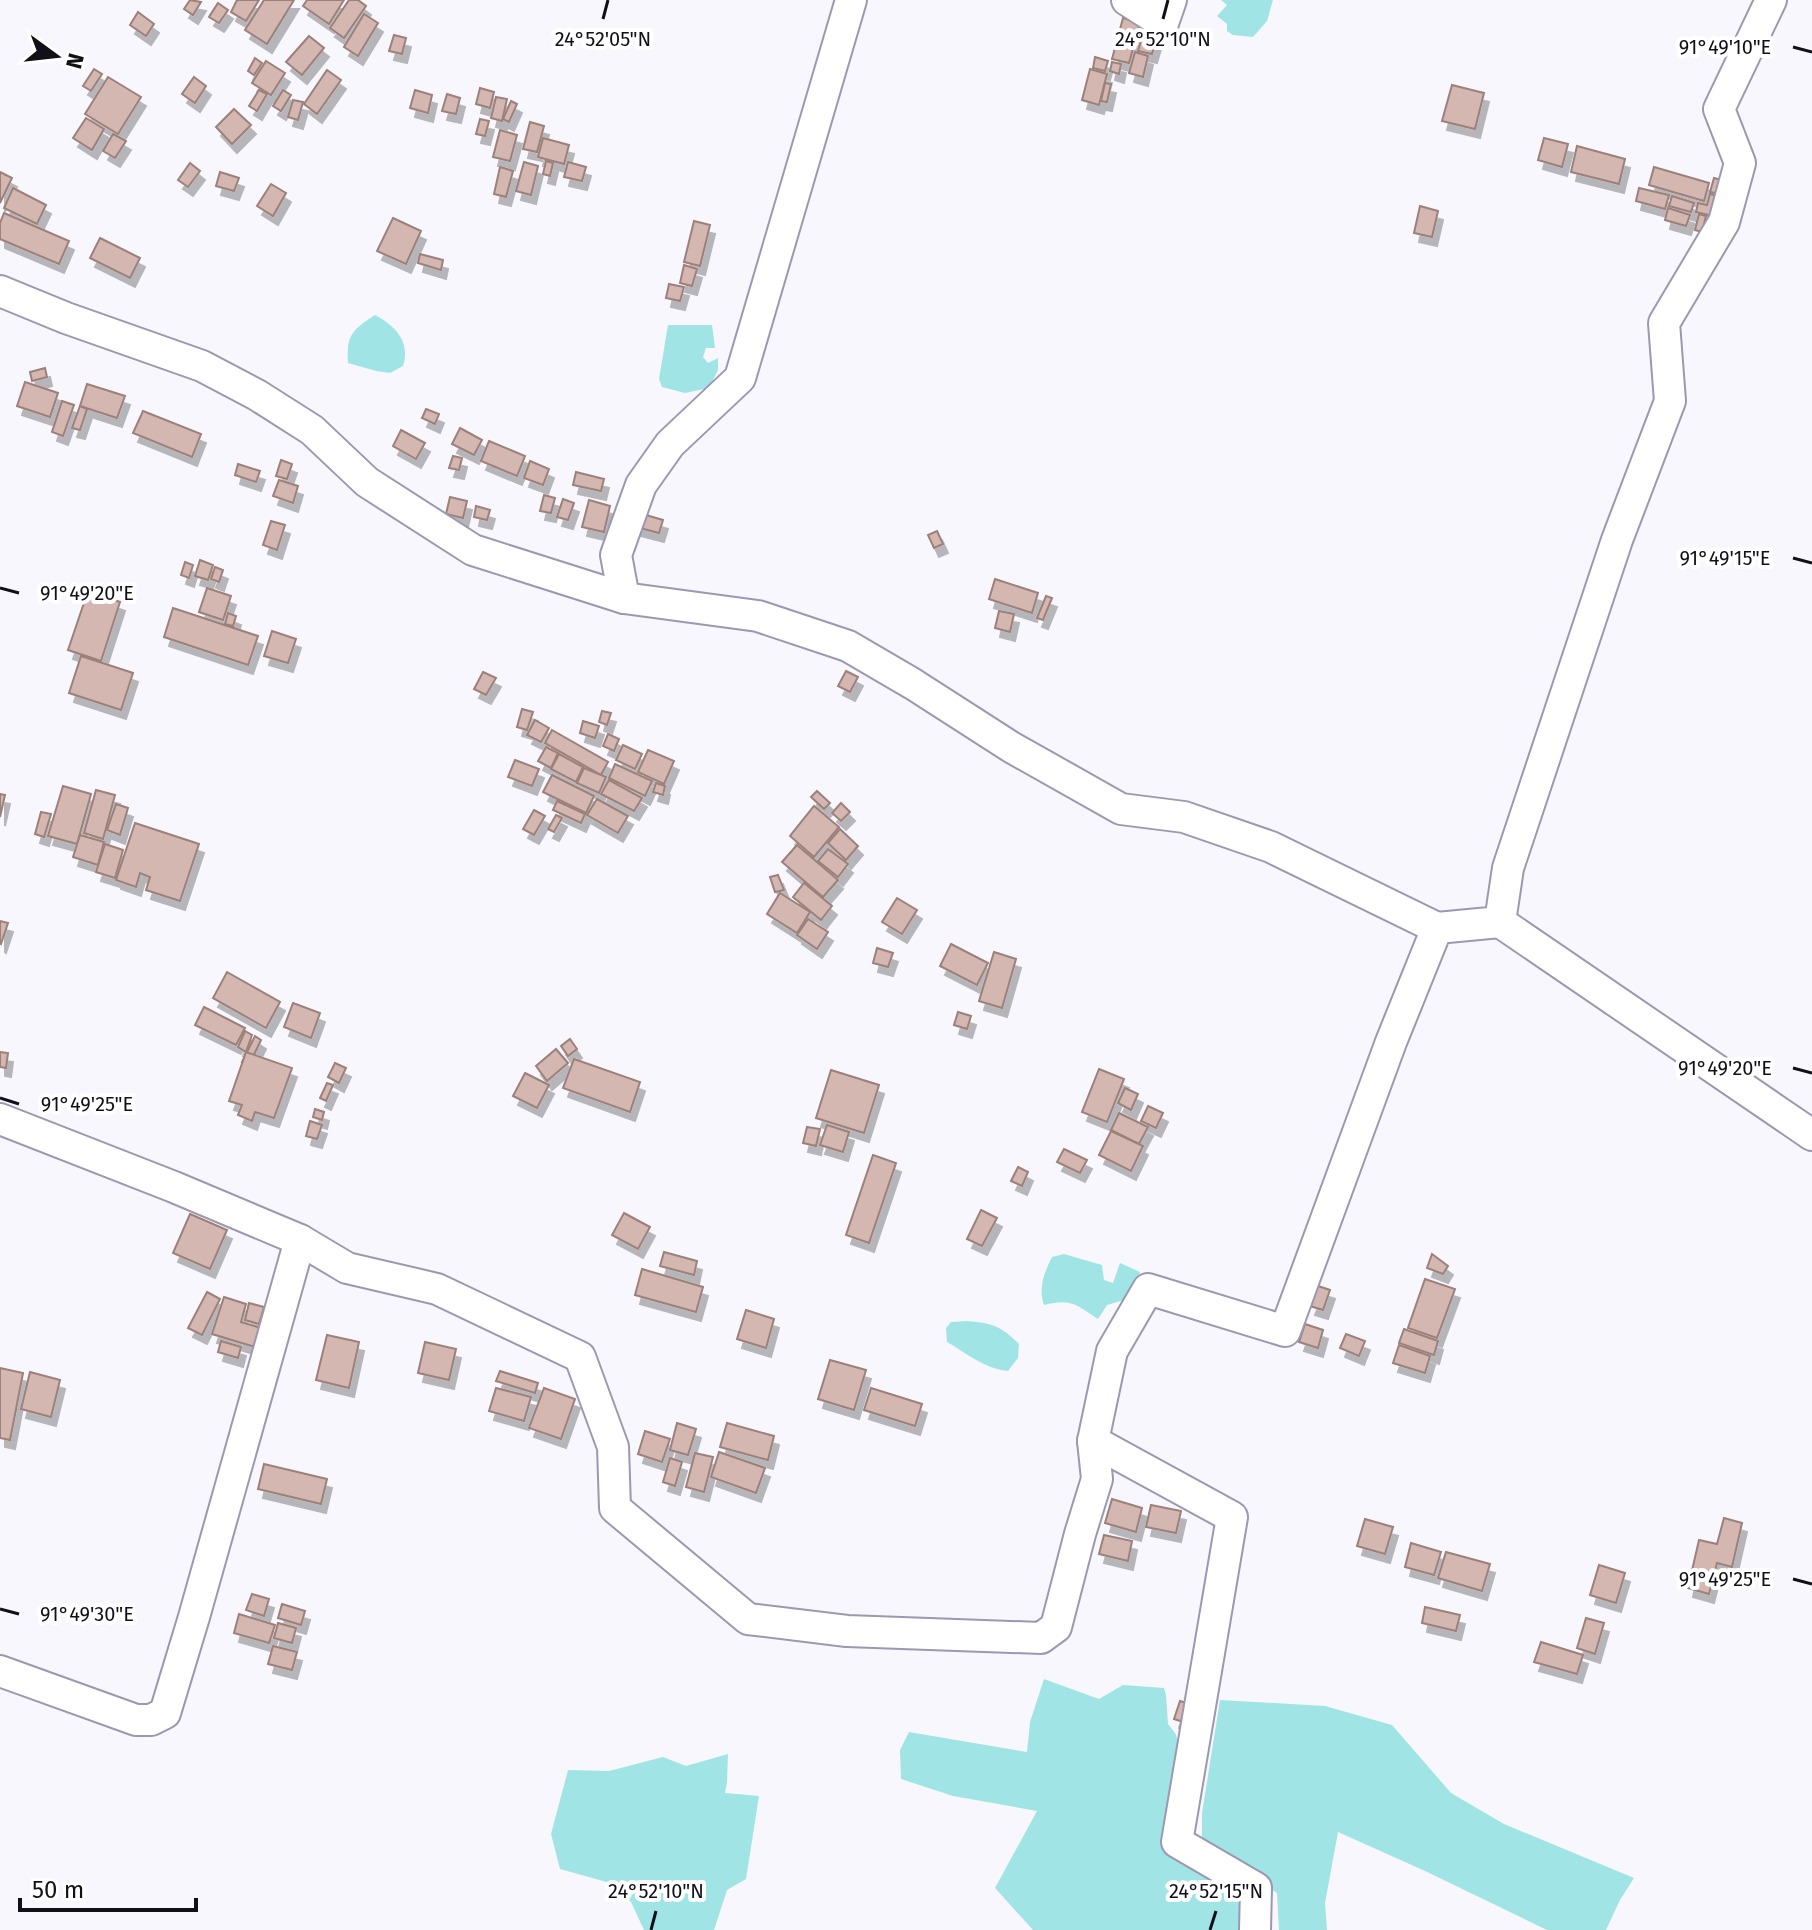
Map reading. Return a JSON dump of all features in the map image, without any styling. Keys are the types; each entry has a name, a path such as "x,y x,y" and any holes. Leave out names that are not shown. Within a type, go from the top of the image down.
{"street":[{"path":"624,598 616,555 641,485 670,444 740,378 851,0"},
{"path":"1127,0 1163,23 1171,0"},
{"path":"1500,922 1508,868 1617,540 1670,401 1664,323 1724,222 1740,163 1719,109 1771,0"},
{"path":"0,291 202,366 257,395 312,430 367,482 473,550 624,598 758,616 848,646 1011,747 1121,809 1184,817 1271,847 1437,928 1500,922 1812,1135"},
{"path":"0,1119 300,1240 347,1268 437,1289 580,1357 613,1447 615,1508 748,1619 847,1631 1041,1638 1056,1627 1097,1479 1093,1441 1112,1351 1148,1289 1285,1331 1391,1042 1437,928"},
{"path":"0,1671 136,1720 151,1720 165,1713 300,1240"},
{"path":"1093,1441 1232,1517 1177,1842 1256,1888 1255,1930"}],"water":[{"path":"1221,0 1273,0 1267,21 1253,37 1233,35 1227,31 1227,24 1217,16 1227,5"},
{"path":"375,315 394,329 405,349 403,366 390,373 348,363 352,334"},
{"path":"668,325 712,325 715,348 706,348 703,357 708,363 718,358 718,370 709,388 685,393 662,387 659,379"},
{"path":"1064,1254 1102,1265 1104,1280 1113,1283 1120,1263 1140,1272 1131,1298 1107,1305 1098,1319 1073,1304 1061,1302 1044,1305 1042,1287 1047,1269 1052,1257"},
{"path":"967,1321 996,1326 1019,1344 1018,1358 1008,1371 983,1364 947,1342 946,1328 951,1322"},
{"path":"1044,1679 1099,1699 1123,1685 1164,1688 1168,1724 1188,1765 1178,1852 1229,1886 1255,1909 1256,1930 1033,1930 995,1888 1037,1811 953,1796 901,1779 900,1750 909,1732 1027,1752 1030,1722"},
{"path":"1220,1700 1325,1706 1392,1725 1451,1793 1504,1824 1634,1878 1606,1930 1547,1930 1338,1832 1325,1903 1327,1930 1279,1930 1277,1893 1237,1867 1202,1850 1202,1813"},
{"path":"728,1754 725,1793 759,1796 746,1879 727,1890 714,1930 644,1930 631,1902 610,1883 560,1869 551,1834 568,1770 609,1771 663,1757 686,1766"}],"building":[{"path":"190,0 201,2 193,15 184,9"},
{"path":"237,0 259,0 246,21 231,12"},
{"path":"264,0 294,0 267,44 245,30"},
{"path":"307,0 344,0 329,24 303,6"},
{"path":"349,0 358,0 366,6 344,38 330,28"},
{"path":"218,3 228,10 219,23 209,17"},
{"path":"138,12 154,24 146,36 130,25"},
{"path":"364,14 378,23 358,56 344,47"},
{"path":"1123,18 1140,23 1129,63 1112,59"},
{"path":"394,35 406,38 402,54 389,51"},
{"path":"309,36 324,48 302,75 286,62"},
{"path":"1142,37 1156,40 1152,54 1138,51"},
{"path":"1135,52 1148,56 1143,77 1129,73"},
{"path":"1095,57 1108,61 1105,71 1093,68"},
{"path":"255,58 262,63 254,75 248,71"},
{"path":"266,61 285,73 271,95 252,83"},
{"path":"1112,62 1121,64 1119,74 1110,71"},
{"path":"94,69 102,74 91,91 83,86"},
{"path":"1090,69 1107,74 1099,105 1082,100"},
{"path":"327,70 341,80 317,114 304,104"},
{"path":"108,77 141,97 118,134 85,114"},
{"path":"194,77 206,86 195,103 182,94"},
{"path":"1105,83 1111,84 1107,102 1101,101"},
{"path":"1452,85 1484,93 1475,129 1442,121"},
{"path":"480,88 494,92 490,108 476,104"},
{"path":"259,90 267,94 257,111 249,106"},
{"path":"283,90 291,95 281,111 273,106"},
{"path":"415,90 432,95 428,113 410,108"},
{"path":"447,94 460,98 456,114 442,111"},
{"path":"496,97 507,99 502,121 491,118"},
{"path":"293,100 303,102 298,120 288,117"},
{"path":"511,101 517,104 509,122 503,119"},
{"path":"234,109 251,125 232,144 216,127"},
{"path":"86,118 104,129 92,150 73,138"},
{"path":"480,119 489,121 485,136 476,134"},
{"path":"530,122 544,126 537,152 523,149"},
{"path":"500,130 517,135 510,161 493,157"},
{"path":"113,134 126,141 115,158 103,151"},
{"path":"543,138 569,145 564,164 538,157"},
{"path":"1544,138 1568,144 1562,167 1538,160"},
{"path":"1577,146 1625,159 1619,184 1571,172"},
{"path":"546,161 553,163 550,176 543,174"},
{"path":"524,162 538,166 531,195 516,191"},
{"path":"568,162 586,167 582,181 564,177"},
{"path":"190,163 200,171 188,187 178,180"},
{"path":"500,167 513,171 506,197 494,194"},
{"path":"1654,167 1709,183 1704,201 1649,185"},
{"path":"0,172 12,178 0,203"},
{"path":"220,172 239,178 234,191 216,186"},
{"path":"1714,178 1729,182 1725,195 1710,192"},
{"path":"271,184 286,193 273,216 257,206"},
{"path":"13,188 46,205 37,224 4,208"},
{"path":"1639,188 1669,195 1665,209 1636,201"},
{"path":"1710,194 1719,196 1713,216 1696,212 1698,203 1707,205"},
{"path":"1672,196 1694,203 1691,212 1669,206"},
{"path":"1420,206 1438,211 1432,237 1414,233"},
{"path":"1668,208 1690,215 1686,226 1665,220"},
{"path":"4,213 69,241 59,264 0,239 0,223"},
{"path":"1699,214 1706,216 1702,232 1695,230"},
{"path":"393,218 421,231 406,264 377,251"},
{"path":"694,221 710,225 700,266 684,262"},
{"path":"100,238 140,258 130,278 90,258"},
{"path":"420,254 443,260 441,270 418,263"},
{"path":"684,265 697,269 692,286 680,283"},
{"path":"669,284 684,287 680,301 666,298"},
{"path":"45,368 47,377 32,381 30,372"},
{"path":"25,382 58,393 50,417 17,406"},
{"path":"87,384 125,396 117,418 80,406"},
{"path":"62,401 74,405 63,436 52,432"},
{"path":"80,406 87,409 80,430 72,428"},
{"path":"426,409 439,414 435,424 422,418"},
{"path":"143,411 201,434 192,457 133,433"},
{"path":"460,428 482,440 474,455 452,444"},
{"path":"401,430 425,443 416,459 393,446"},
{"path":"489,441 525,456 517,476 481,461"},
{"path":"453,456 462,458 459,470 449,468"},
{"path":"281,460 292,464 287,479 276,476"},
{"path":"530,461 549,469 543,485 524,478"},
{"path":"238,464 260,471 256,482 235,475"},
{"path":"576,472 604,479 601,491 573,485"},
{"path":"279,480 298,486 293,503 273,496"},
{"path":"544,495 555,498 551,513 540,511"},
{"path":"450,497 467,501 463,518 446,514"},
{"path":"563,499 574,503 568,520 557,517"},
{"path":"589,500 610,506 604,532 582,527"},
{"path":"476,506 490,510 487,520 474,517"},
{"path":"639,513 663,520 659,533 636,527"},
{"path":"271,521 285,525 277,550 263,545"},
{"path":"937,531 943,544 934,548 928,535"},
{"path":"200,560 213,565 208,580 195,576"},
{"path":"185,562 193,565 189,578 181,575"},
{"path":"215,567 223,570 219,582 211,579"},
{"path":"995,579 1038,593 1032,613 989,599"},
{"path":"207,588 231,596 223,620 199,612"},
{"path":"88,591 120,602 101,661 68,650"},
{"path":"1046,596 1052,598 1043,620 1037,618"},
{"path":"173,608 258,636 248,665 164,637"},
{"path":"999,611 1014,614 1010,632 995,628"},
{"path":"228,613 236,616 233,626 225,624"},
{"path":"272,631 296,639 288,663 264,656"},
{"path":"81,656 133,673 121,710 69,693"},
{"path":"846,671 858,677 850,692 838,686"},
{"path":"483,672 496,678 486,695 474,689"},
{"path":"522,709 533,712 527,730 517,727"},
{"path":"602,711 611,713 607,725 599,722"},
{"path":"535,720 549,728 541,742 527,735"},
{"path":"583,721 599,726 595,738 580,733"},
{"path":"552,730 608,762 601,775 545,743"},
{"path":"608,734 619,739 614,751 603,746"},
{"path":"623,745 642,754 635,769 616,760"},
{"path":"546,747 558,753 551,768 538,761"},
{"path":"648,750 674,761 664,784 638,772"},
{"path":"559,754 583,767 576,782 551,769"},
{"path":"515,760 539,769 532,786 508,777"},
{"path":"615,764 652,781 645,796 609,778"},
{"path":"584,768 606,777 599,793 577,783"},
{"path":"552,775 594,796 586,813 543,792"},
{"path":"609,780 642,798 634,811 601,794"},
{"path":"656,783 665,786 663,795 653,792"},
{"path":"63,786 91,794 77,844 48,836"},
{"path":"96,790 115,795 103,839 84,833"},
{"path":"817,791 830,803 824,809 811,797"},
{"path":"0,794 5,795 0,817"},
{"path":"597,799 628,816 618,833 587,815"},
{"path":"557,801 585,814 581,823 553,810"},
{"path":"841,803 850,812 841,821 832,813"},
{"path":"116,804 128,808 120,835 107,830"},
{"path":"814,806 839,827 814,857 790,836"},
{"path":"534,810 545,816 534,835 523,829"},
{"path":"41,812 51,814 44,837 35,834"},
{"path":"556,815 562,818 554,832 548,829"},
{"path":"135,823 199,844 180,901 146,890 150,877 140,873 136,887 116,880"},
{"path":"840,829 858,846 846,860 828,843"},
{"path":"80,835 104,842 98,865 73,857"},
{"path":"105,844 123,850 115,878 96,872"},
{"path":"797,845 838,880 823,897 782,862"},
{"path":"828,849 848,864 838,877 818,861"},
{"path":"778,875 784,890 775,892 770,877"},
{"path":"804,883 832,906 821,920 793,897"},
{"path":"780,893 810,912 797,933 767,914"},
{"path":"897,898 917,910 902,934 882,922"},
{"path":"808,919 828,932 817,949 797,935"},
{"path":"0,921 8,923 1,944 0,943"},
{"path":"951,944 988,963 977,985 940,966"},
{"path":"877,948 893,953 888,967 873,963"},
{"path":"994,952 1016,959 1002,1008 979,1001"},
{"path":"227,972 280,1002 266,1028 213,998"},
{"path":"293,1003 320,1013 311,1038 284,1027"},
{"path":"204,1007 245,1028 236,1045 195,1025"},
{"path":"958,1012 971,1016 967,1029 954,1025"},
{"path":"245,1031 252,1035 246,1052 238,1047"},
{"path":"255,1036 261,1040 249,1065 242,1062"},
{"path":"570,1039 577,1049 568,1056 561,1046"},
{"path":"556,1049 568,1063 547,1081 536,1066"},
{"path":"0,1052 8,1053 6,1068 0,1067"},
{"path":"246,1052 292,1068 274,1118 255,1112 252,1121 238,1115 242,1105 229,1101"},
{"path":"574,1059 640,1082 630,1112 563,1088"},
{"path":"335,1063 346,1068 339,1083 328,1077"},
{"path":"1099,1069 1124,1079 1107,1122 1082,1112"},
{"path":"831,1070 879,1085 864,1133 816,1118"},
{"path":"525,1073 549,1085 537,1108 513,1096"},
{"path":"327,1083 333,1085 326,1101 320,1098"},
{"path":"1125,1088 1138,1094 1131,1110 1118,1103"},
{"path":"1148,1106 1163,1113 1156,1128 1141,1121"},
{"path":"315,1109 324,1112 322,1120 313,1117"},
{"path":"1119,1113 1148,1127 1139,1144 1111,1130"},
{"path":"310,1121 322,1125 317,1139 306,1136"},
{"path":"827,1125 849,1132 843,1152 820,1145"},
{"path":"807,1127 820,1129 816,1146 803,1143"},
{"path":"1111,1131 1143,1146 1131,1171 1099,1155"},
{"path":"1064,1149 1087,1160 1080,1173 1057,1162"},
{"path":"873,1155 896,1163 869,1243 846,1235"},
{"path":"1018,1167 1028,1172 1022,1186 1011,1181"},
{"path":"981,1210 997,1218 982,1246 967,1239"},
{"path":"624,1213 650,1227 638,1249 612,1235"},
{"path":"190,1214 227,1230 210,1269 173,1253"},
{"path":"664,1252 697,1261 694,1275 660,1266"},
{"path":"1432,1254 1448,1266 1443,1274 1427,1268"},
{"path":"642,1269 703,1287 696,1312 635,1295"},
{"path":"1425,1279 1455,1289 1437,1338 1408,1328"},
{"path":"1318,1286 1330,1290 1323,1310 1310,1306"},
{"path":"207,1292 220,1299 202,1335 188,1328"},
{"path":"224,1297 246,1304 241,1322 261,1328 255,1347 212,1334"},
{"path":"249,1303 264,1307 259,1324 245,1320"},
{"path":"746,1310 774,1319 766,1348 737,1339"},
{"path":"1305,1324 1323,1330 1318,1348 1299,1342"},
{"path":"1404,1329 1438,1341 1434,1355 1399,1343"},
{"path":"1346,1334 1365,1341 1359,1356 1340,1348"},
{"path":"327,1335 359,1342 349,1388 316,1380"},
{"path":"221,1341 241,1347 238,1358 218,1352"},
{"path":"425,1342 456,1349 449,1380 418,1373"},
{"path":"1399,1345 1430,1356 1425,1373 1393,1363"},
{"path":"830,1360 866,1370 854,1410 818,1399"},
{"path":"0,1368 23,1373 10,1440 0,1438"},
{"path":"500,1371 538,1383 535,1393 496,1381"},
{"path":"30,1372 60,1380 51,1417 21,1409"},
{"path":"496,1388 531,1397 524,1421 489,1411"},
{"path":"544,1388 575,1399 561,1439 529,1428"},
{"path":"871,1388 922,1404 915,1426 864,1410"},
{"path":"677,1423 696,1429 688,1455 670,1450"},
{"path":"727,1423 774,1436 768,1460 720,1447"},
{"path":"645,1431 670,1439 662,1462 638,1454"},
{"path":"719,1452 765,1468 756,1493 711,1477"},
{"path":"695,1453 713,1457 704,1492 686,1487"},
{"path":"670,1458 682,1462 675,1486 663,1482"},
{"path":"264,1464 327,1479 321,1504 258,1489"},
{"path":"1112,1499 1142,1508 1136,1532 1105,1523"},
{"path":"1151,1505 1181,1511 1176,1533 1146,1527"},
{"path":"1724,1518 1742,1523 1732,1567 1717,1563 1709,1594 1688,1588 1699,1540 1717,1544"},
{"path":"1365,1519 1393,1527 1385,1554 1357,1546"},
{"path":"1104,1535 1132,1541 1128,1561 1099,1554"},
{"path":"1411,1543 1441,1552 1434,1575 1405,1567"},
{"path":"1446,1552 1490,1564 1482,1591 1438,1578"},
{"path":"1599,1565 1625,1573 1616,1603 1590,1595"},
{"path":"252,1594 269,1599 264,1616 246,1610"},
{"path":"282,1604 305,1611 301,1625 278,1618"},
{"path":"1425,1607 1460,1615 1456,1631 1422,1623"},
{"path":"239,1614 275,1625 269,1643 234,1633"},
{"path":"1586,1618 1604,1623 1595,1654 1577,1648"},
{"path":"278,1623 296,1628 292,1643 274,1638"},
{"path":"1541,1642 1583,1655 1577,1674 1534,1662"},
{"path":"273,1646 297,1652 292,1670 268,1664"},
{"path":"1180,1701 1196,1706 1190,1724 1174,1719"}]}
